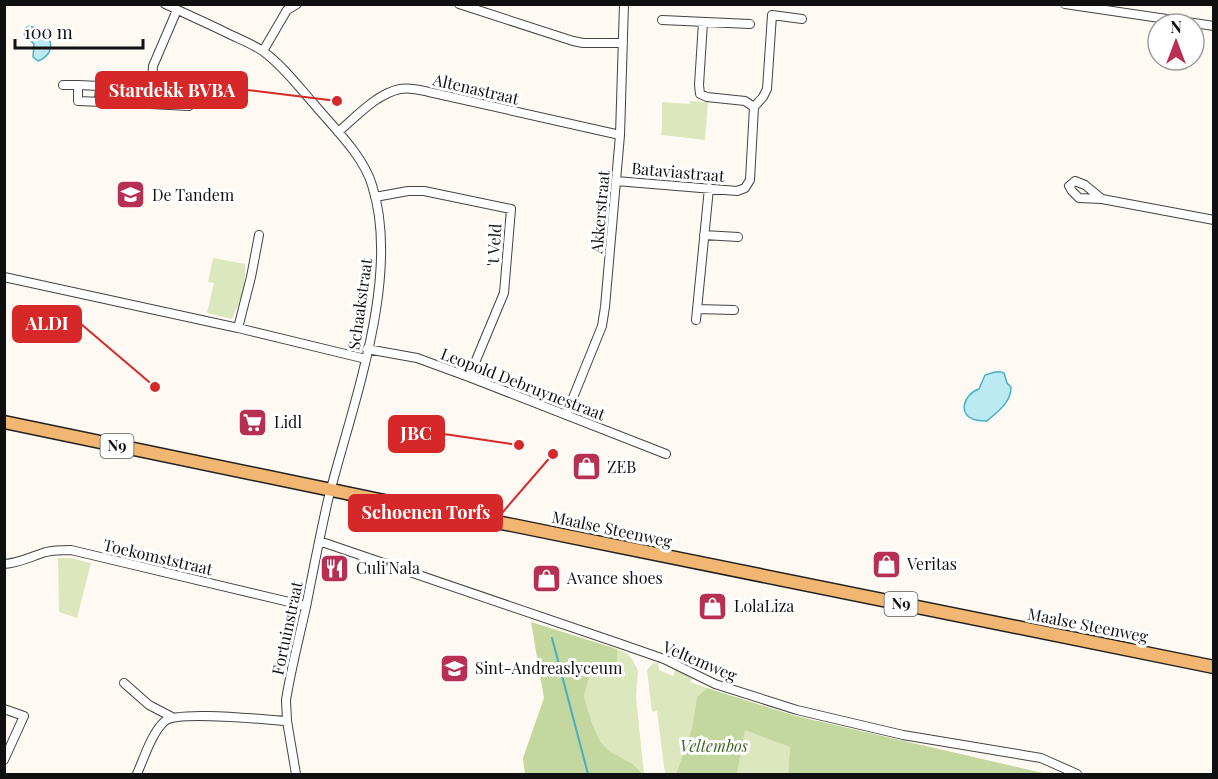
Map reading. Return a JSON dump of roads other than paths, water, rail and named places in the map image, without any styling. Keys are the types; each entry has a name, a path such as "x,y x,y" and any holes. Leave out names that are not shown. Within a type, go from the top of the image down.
{"main road":[{"name":"Maalse Steenweg","path":"4,422 1214,667"}],"street":[{"name":"Schaakstraat","path":"165,4 263,51 281,67 338,132 365,170 371,183 380,234 380,273 375,315 332,489"},
{"path":"263,51 287,10 297,4"},
{"path":"459,4 573,41 623,43"},
{"name":"Akkerstraat","path":"566,415 602,326 605,307 620,135 624,4"},
{"path":"1065,4 1214,26"},
{"path":"150,104 153,66 177,10"},
{"name":"Bataviastraat","path":"616,181 737,191 744,188 750,180 754,107 767,89 772,15 802,19"},
{"path":"662,20 750,24"},
{"path":"703,22 700,94 745,101 754,107"},
{"path":"63,85 100,87 99,101"},
{"path":"78,85 78,101 189,106"},
{"name":"Altenastraat","path":"338,132 386,94 402,89 415,89 620,135"},
{"path":"696,320 709,188"},
{"name":"'t Veld","path":"375,197 408,191 424,191 511,209 504,293 469,377"},
{"path":"1102,199 1214,220"},
{"path":"238,328 259,235"},
{"path":"704,235 738,237"},
{"path":"4,277 366,358"},
{"path":"697,309 734,310"},
{"name":"Leopold Debruynestraat","path":"368,349 417,358 666,454"},
{"name":"Fortuinstraat","path":"296,774 286,711 288,687 332,489"},
{"name":"Veltemweg","path":"319,541 664,659 715,684 797,710 903,735 1041,758 1077,774"},
{"name":"Toekomststraat","path":"4,564 16,563 47,551 70,550 306,606"},
{"path":"124,683 149,705 172,717"},
{"path":"4,709 24,716 4,760"},
{"path":"136,774 155,733 165,721 172,717 287,721"}],"water":[{"path":"29,26 43,32 50,42 49,52 38,61 33,57 34,44 25,34 25,29"},
{"path":"995,372 1004,373 1011,387 1009,398 987,421 970,418 964,410 966,400 969,395 979,389 985,375"}],"waterway":[{"path":"552,638 588,774"}],"place":[{"name":"Stardekk BVBA","path":"337,101"},
{"name":"De Tandem","path":"131,195"},
{"name":"ALDI","path":"155,387"},
{"name":"Lidl","path":"253,422"},
{"name":"JBC","path":"519,445"},
{"name":"Schoenen Torfs","path":"553,454"},
{"name":"ZEB","path":"586,467"},
{"name":"Veritas","path":"886,564"},
{"name":"Culi'Nala","path":"335,568"},
{"name":"Avance shoes","path":"546,578"},
{"name":"LolaLiza","path":"713,606"},
{"name":"Sint-Andreaslyceum","path":"454,668"}],"park label":[{"name":"Veltembos","path":"714,746"}]}
